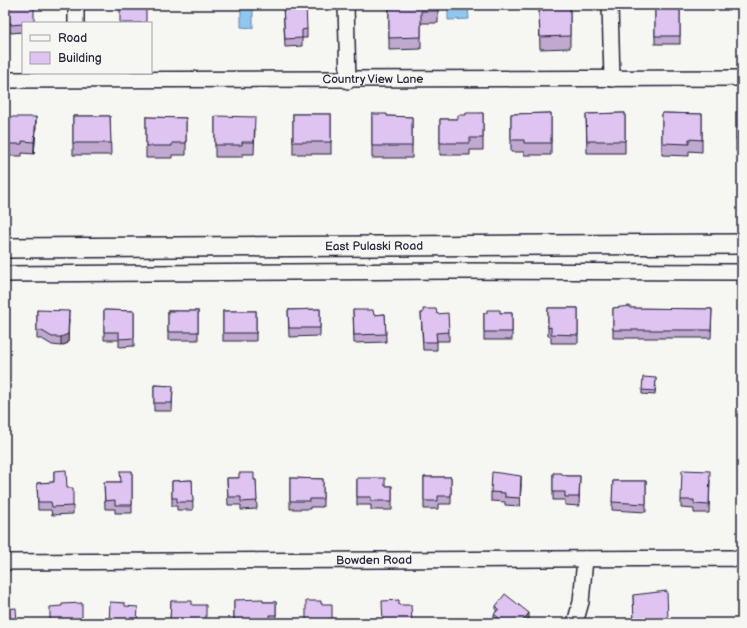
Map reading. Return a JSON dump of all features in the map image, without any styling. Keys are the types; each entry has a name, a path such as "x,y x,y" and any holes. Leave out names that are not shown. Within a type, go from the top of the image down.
{"main road":[{"name":"East Pulaski Road","path":"5,248 742,244"}],"street":[{"path":"76,5 76,22"},
{"path":"346,5 348,81"},
{"path":"610,5 612,79"},
{"name":"Country View Lane","path":"5,80 77,76 348,81 742,78"},
{"path":"5,274 452,271 742,272"},
{"name":"Bowden Road","path":"5,562 731,558 742,560"},
{"path":"576,623 581,602 585,559"}],"water":[{"path":"241,5 253,5 253,28 241,27"},
{"path":"468,5 469,19 448,20 448,6"}],"building":[{"path":"5,5 34,5 34,22 22,22 22,24 11,25 11,23 6,23"},
{"path":"120,5 146,5 146,22 120,22"},
{"path":"283,5 306,5 307,29 302,30 302,38 285,39"},
{"path":"389,5 438,5 438,11 421,11 421,37 389,38"},
{"path":"544,5 570,5 570,36 540,37 539,11 544,10"},
{"path":"655,5 680,5 680,36 655,36"},
{"path":"736,112 742,112 742,139 736,139"},
{"path":"466,113 483,113 483,138 470,138 470,143 440,143 440,119 458,119 458,115 466,115"},
{"path":"551,113 551,143 524,143 524,140 511,140 511,114"},
{"path":"625,113 625,141 587,141 586,114"},
{"path":"662,113 702,114 702,140 689,139 689,144 662,143"},
{"path":"293,114 331,114 331,142 293,142"},
{"path":"372,114 412,117 412,146 372,146"},
{"path":"73,116 110,116 111,143 73,143"},
{"path":"215,116 255,117 254,142 242,142 242,145 215,145"},
{"path":"5,117 36,117 34,142 22,141 22,144 5,144"},
{"path":"146,117 186,118 186,143 172,143 172,146 146,146"},
{"path":"630,306 630,308 712,309 711,330 613,330 613,308"},
{"path":"548,308 578,308 578,335 551,334 551,327 548,328"},
{"path":"320,309 320,328 289,328 288,310"},
{"path":"423,309 436,309 437,314 448,313 449,332 436,333 437,342 423,342 421,313 423,313"},
{"path":"37,310 69,311 68,334 61,337 52,337 42,331 37,331"},
{"path":"104,310 134,311 134,338 119,339 119,332 104,332"},
{"path":"353,310 373,310 374,315 385,314 386,334 354,335"},
{"path":"487,310 500,310 500,313 512,313 512,332 484,332 484,313 487,313"},
{"path":"168,311 198,311 198,332 168,332"},
{"path":"223,311 256,311 256,333 223,333"},
{"path":"643,377 656,378 655,391 642,390"},
{"path":"154,385 173,386 172,403 154,403"},
{"path":"66,470 67,488 73,488 73,506 52,507 51,502 38,502 37,483 54,482 54,471"},
{"path":"682,470 710,471 709,505 694,504 694,500 681,500"},
{"path":"120,471 132,471 132,505 115,505 115,500 105,501 104,482 121,482"},
{"path":"492,472 521,476 520,498 505,497 505,493 491,492"},
{"path":"239,473 254,473 254,480 256,480 257,501 241,502 241,497 228,497 227,478 239,478"},
{"path":"553,473 560,473 567,476 580,476 579,497 565,497 565,492 553,492"},
{"path":"424,477 451,477 451,496 438,496 438,501 424,501"},
{"path":"290,478 323,479 323,499 310,499 310,501 290,501"},
{"path":"357,478 385,478 385,486 392,486 392,501 371,501 371,497 357,497"},
{"path":"192,480 193,502 177,502 177,498 172,498 172,481"},
{"path":"613,481 646,481 646,504 612,502"},
{"path":"667,591 668,623 659,623 655,619 652,623 634,623 633,595"},
{"path":"505,594 529,613 521,623 495,623 499,618 494,614 499,609 496,606"},
{"path":"263,599 263,602 276,602 276,615 270,615 270,623 248,623 248,620 234,620 234,600"},
{"path":"399,600 399,605 411,605 412,623 383,623 382,601"},
{"path":"171,601 192,601 192,605 206,605 206,623 174,623 174,621 170,621"},
{"path":"306,601 321,601 321,604 332,604 332,623 306,623"},
{"path":"110,602 125,603 125,606 138,607 137,623 109,623"},
{"path":"82,603 82,623 50,623 50,607 62,606 62,604"},
{"path":"16,608 17,623 5,623 5,609"}]}
